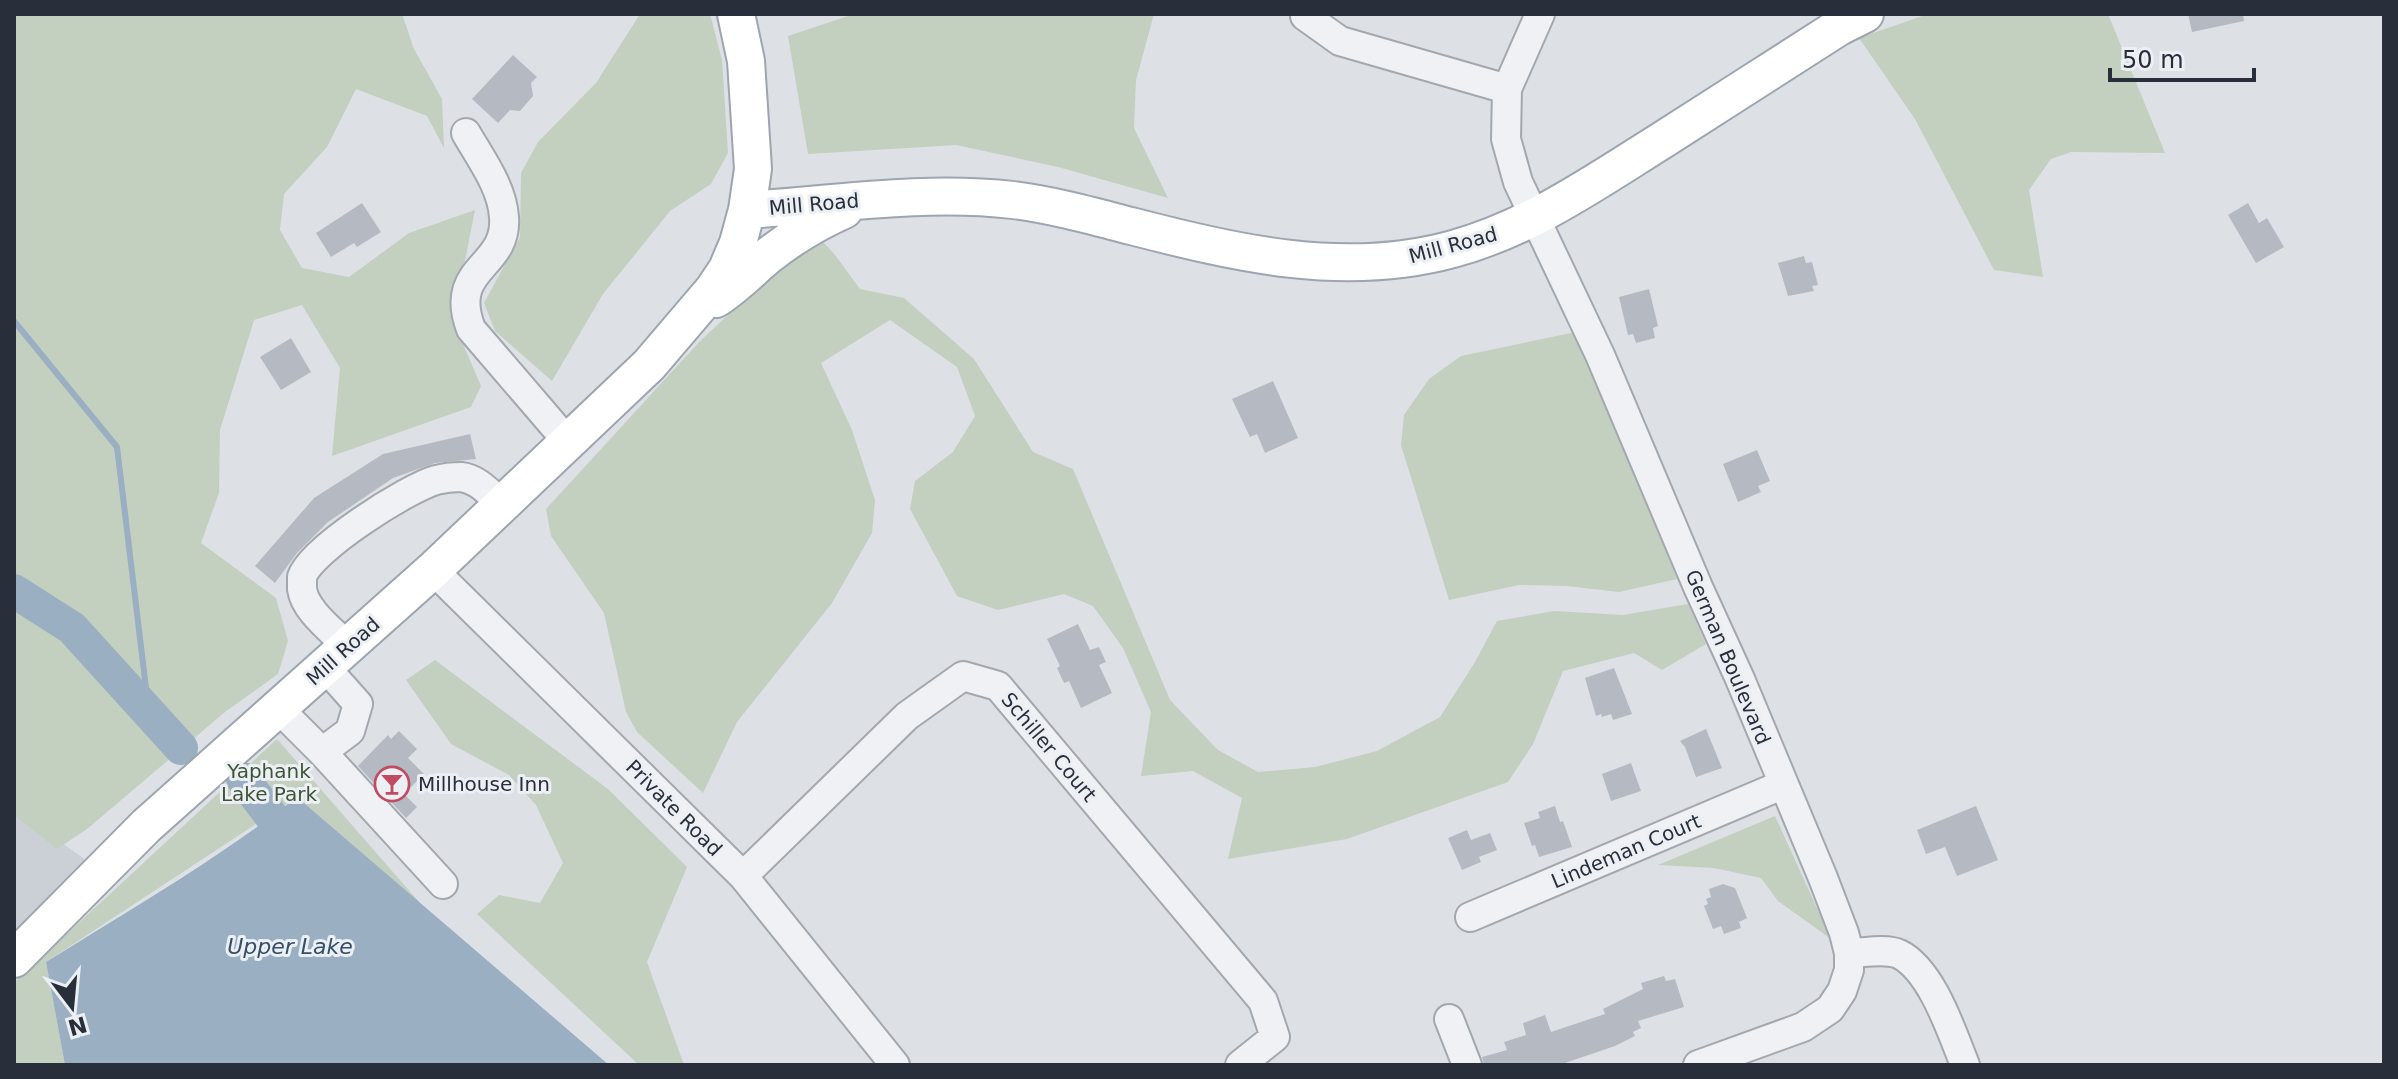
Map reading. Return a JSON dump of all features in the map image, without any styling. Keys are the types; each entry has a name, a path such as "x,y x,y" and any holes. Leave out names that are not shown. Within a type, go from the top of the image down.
{"main road":[{"path":"736,14 746,61 752,144 753,169 747,210"},
{"name":"Mill Road","path":"14,959 109,861 433,570 649,365 694,314 727,269 747,210 872,199 945,197 1012,200 1068,210 1235,252 1314,262 1372,261 1425,255 1478,240 1534,219 1560,205 1839,27 1865,14"},
{"path":"694,314 737,286 768,256 810,226 872,199"}],"street":[{"path":"1305,16 1340,41 1507,89 1540,14"},
{"name":"German Boulevard","path":"1507,89 1505,116 1510,156 1534,219 1600,355 1740,679 1823,878 1849,953 1849,970 1842,991 1830,1009 1768,1054 1698,1065"},
{"path":"466,133 500,194 504,228 498,246 472,278 465,293 464,310 471,329 568,442"},
{"path":"322,752 350,731 358,704 302,593 302,578 315,558 356,525 405,493 436,480 467,478 478,482 502,504"},
{"name":"Private Road","path":"433,570 743,876 895,1065"},
{"name":"Schiller Court","path":"743,876 907,716 963,676 998,686 1263,1001 1275,1037 1240,1065"},
{"path":"278,708 443,884"},
{"name":"Lindeman Court","path":"1470,917 1782,785"},
{"path":"1849,953 1889,952 1899,954 1912,964 1928,984 1945,1015 1965,1065"},
{"path":"1449,1019 1467,1065"}],"shaded area":[{"path":"14,809 100,870 14,952"}],"green space":[{"path":"14,14 402,14 414,49 442,99 444,148 427,116 356,89 327,147 284,194 280,230 302,268 349,277 409,233 475,210 453,321 481,386 471,407 332,456 340,368 302,305 254,320 220,430 219,493 201,543 276,598 288,641 278,674 225,712 87,829 57,849 14,815"},
{"path":"640,14 710,14 722,60 728,153 711,184 670,211 603,294 552,381 495,331 484,303 520,237 521,173 538,142 596,83"},
{"path":"854,14 1154,14 1136,80 1134,128 1168,198 1058,167 956,145 808,154 788,36"},
{"path":"1928,14 2108,14 2165,153 2071,152 2051,159 2029,190 2043,277 1994,270 1915,119 1859,38"},
{"path":"816,234 860,289 904,298 974,359 1033,452 1073,469 1170,700 1218,750 1258,772 1315,767 1377,751 1440,717 1497,621 1554,611 1623,615 1688,604 1706,644 1662,670 1634,653 1563,671 1533,744 1508,782 1347,839 1228,859 1242,798 1193,771 1141,776 1151,712 1123,648 1093,606 1064,594 998,610 957,596 910,509 915,481 953,452 975,416 957,367 890,320 821,363 852,430 875,500 872,533 832,603 737,722 703,793 637,732 626,712 604,613 551,536 546,509 701,340"},
{"path":"1576,332 1677,579 1619,592 1519,585 1449,600 1401,445 1404,415 1429,379 1461,356"},
{"path":"435,660 608,789 687,867 647,962 684,1065 639,1065 477,914 499,895 540,903 563,863 536,805 509,775 451,744 406,680"},
{"name":"Yaphank Lake Park","path":"277,739 420,903 297,797 46,962 65,1065 14,1065 14,983"},
{"path":"1775,816 1831,939 1778,901 1761,878 1714,868 1658,865"}],"water":[{"name":"Upper Lake","path":"297,797 609,1065 65,1065 46,962 205,862"}],"building":[{"path":"2188,14 2243,14 2244,21 2192,32"},
{"path":"513,55 537,77 531,83 533,96 520,111 510,110 498,123 472,99"},
{"path":"362,203 381,232 357,247 354,243 331,257 316,233"},
{"path":"2248,203 2259,223 2267,218 2284,247 2256,263 2228,215"},
{"path":"1804,256 1806,263 1812,262 1818,285 1812,286 1814,291 1788,296 1778,263"},
{"path":"1649,289 1658,326 1653,328 1655,338 1636,343 1633,334 1628,335 1619,297"},
{"path":"291,338 311,372 281,390 260,357"},
{"path":"1273,381 1298,438 1265,453 1257,434 1250,437 1232,399"},
{"path":"470,434 476,459 435,463 393,478 328,522 297,553 275,583 255,566 314,498 383,454"},
{"path":"1757,450 1770,481 1758,486 1761,492 1738,502 1723,464"},
{"path":"1078,624 1090,650 1099,647 1106,662 1099,665 1112,693 1081,708 1069,681 1064,683 1047,639"},
{"path":"1614,668 1632,714 1613,720 1611,714 1596,716 1585,678"},
{"path":"1706,729 1722,768 1696,777 1680,741"},
{"name":"Millhouse Inn","path":"399,731 417,749 408,758 424,774 404,794 417,807 406,818 358,766 388,735 391,739"},
{"path":"1631,763 1641,791 1611,801 1602,774"},
{"path":"1555,806 1572,847 1539,857 1524,823 1540,818 1538,812"},
{"path":"1976,806 1998,860 1957,876 1945,847 1926,854 1917,830"},
{"path":"1467,830 1471,840 1490,833 1497,850 1479,857 1481,862 1462,870 1448,838"},
{"path":"1723,884 1735,888 1747,918 1739,922 1741,928 1724,934 1721,926 1713,929 1704,906 1708,904 1706,899 1711,897 1709,889"},
{"path":"1664,976 1666,981 1675,979 1684,1007 1638,1021 1641,1028 1633,1032 1635,1036 1615,1046 1559,1065 1484,1065 1482,1057 1507,1050 1504,1042 1526,1035 1523,1023 1545,1015 1551,1032 1605,1014 1603,1009 1643,989 1641,983"}],"waterway":[{"path":"14,321 117,447 149,713"},
{"path":"14,591 72,628 181,748"},
{"path":"243,779 297,857"}],"place":[{"name":"Millhouse Inn","path":"392,784"}]}
